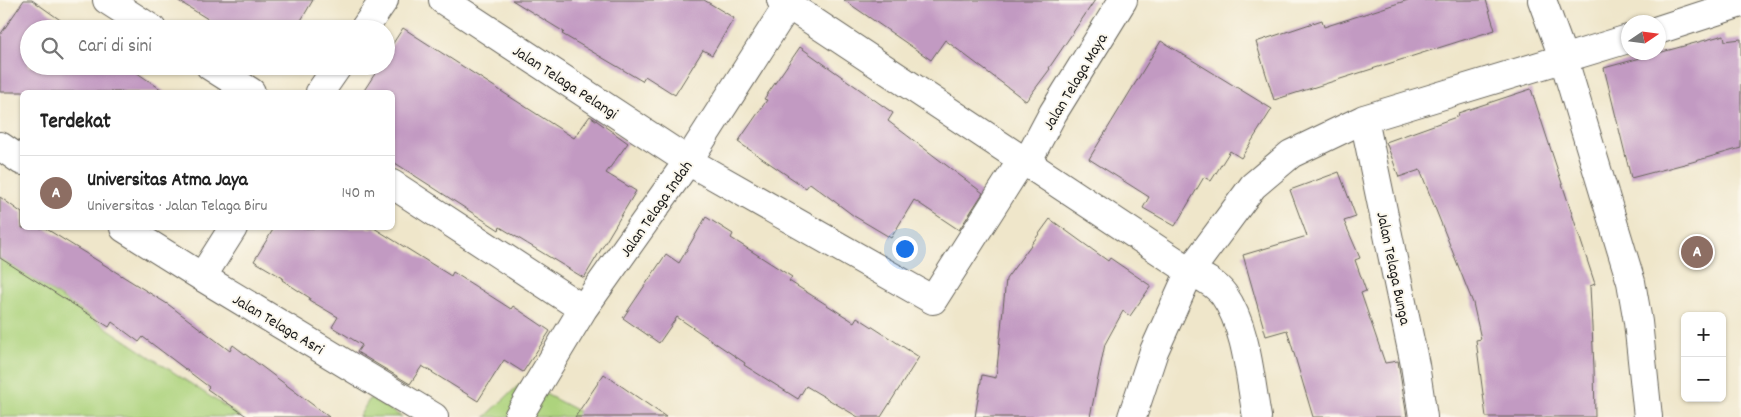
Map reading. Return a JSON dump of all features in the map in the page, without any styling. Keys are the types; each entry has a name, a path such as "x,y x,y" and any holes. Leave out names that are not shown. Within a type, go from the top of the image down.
{"street":[{"path":"107,0 138,20"},
{"path":"370,20 384,0"},
{"name":"Jalan Telaga Pelangi","path":"443,0 688,161 933,300 1024,161"},
{"name":"Jalan Telaga Maya","path":"1024,161 1123,0"},
{"path":"1542,0 1564,60 1631,282 1638,322 1648,417"},
{"path":"787,2 1190,271 1208,280 1223,295 1240,329 1257,417"},
{"name":"Jalan Telaga Indah","path":"518,417 583,309 688,161 787,2"},
{"path":"1666,27 1741,4"},
{"path":"1132,417 1154,351 1190,271 1253,186 1291,154 1364,119 1621,41"},
{"path":"224,75 248,90"},
{"path":"321,90 332,75"},
{"name":"Jalan Telaga Bunga","path":"1364,119 1411,345 1423,417"},
{"path":"0,146 20,160"},
{"path":"395,186 583,309"},
{"name":"Jalan Telaga Asri","path":"127,230 434,417"},
{"path":"202,277 232,230"}],"green space":[{"path":"0,257 241,417 0,417"},
{"path":"522,382 590,417 485,417"},
{"path":"370,398 402,417 359,417"}],"building":[{"path":"24,0 32,0 60,20 20,20 20,75 140,75 162,90 20,90 20,92 0,92 0,35"},
{"path":"177,0 313,0 301,20 209,20"},
{"path":"512,0 704,0 734,18 712,55 703,50 675,95 645,76 642,81 562,34 564,32"},
{"path":"844,0 1095,0 1050,69 1026,101 945,40 931,60"},
{"path":"1408,0 1486,0 1495,30 1274,100 1256,42 1322,20 1324,27"},
{"path":"403,28 574,138 590,116 628,143 606,173 636,191 584,278 500,227 499,230 395,163 395,90 364,90 374,75 395,75 395,40"},
{"path":"1724,35 1725,41 1741,39 1741,148 1631,178 1604,68 1633,60 1666,60 1666,51"},
{"path":"1161,41 1272,109 1241,158 1230,151 1211,181 1204,177 1175,226 1143,208 1149,197 1089,159"},
{"path":"800,47 893,113 888,121 983,193 959,230 914,200 891,238 854,216 810,183 806,188 738,142 767,100 764,99"},
{"path":"1531,89 1595,284 1590,286 1595,417 1486,417 1476,340 1481,339 1473,303 1420,170 1399,177 1386,142 1459,116 1458,113"},
{"path":"1339,172 1356,217 1344,221 1360,258 1355,260 1366,291 1361,293 1385,363 1398,361 1407,417 1313,417 1287,330 1266,336 1243,255 1307,236 1290,190"},
{"path":"0,197 20,212 20,230 48,230 169,305 230,351 233,345 329,417 248,417 207,389 209,387 143,337 139,342 112,322 109,327 0,258"},
{"path":"706,217 733,234 731,238 792,277 789,281 854,322 857,317 919,357 881,417 858,417 806,386 798,399 744,365 745,363 677,317 659,343 623,318 666,254 679,263"},
{"path":"1050,219 1108,261 1110,258 1151,286 1130,316 1123,311 1105,344 1090,417 975,417 982,375 996,378 1006,279"},
{"path":"273,230 377,230 451,276 453,272 511,309 513,306 550,331 523,372 504,360 478,401 422,366 410,384 357,352 362,345 332,327 338,317 309,300 310,298 282,280 283,278 254,261"},
{"path":"604,374 666,417 575,417"}],"place":[{"name":"Universitas Atma Jaya","path":"1697,252"}]}
